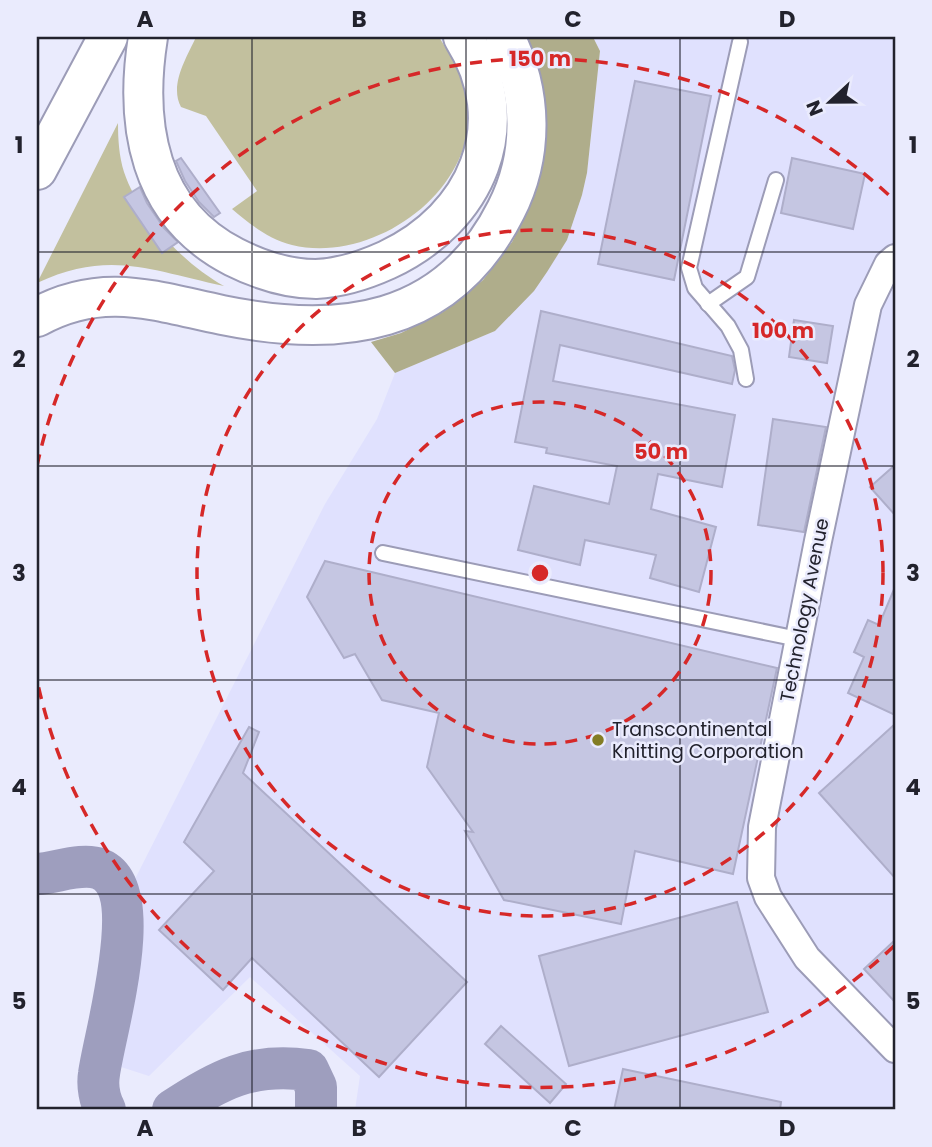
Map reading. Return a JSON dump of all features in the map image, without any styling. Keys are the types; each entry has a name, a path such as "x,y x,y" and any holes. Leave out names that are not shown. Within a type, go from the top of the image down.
{"highway":[{"path":"37,170 108,37"},
{"path":"148,37 142,72 145,136 161,183 173,205 204,236 238,259 271,273 316,279 359,271 418,244 450,215 472,184 486,146 488,102 478,65 463,37"},
{"path":"37,317 72,301 114,295 162,301 260,322 323,326 353,324 380,318 425,299 446,286 482,249 498,227 513,198 527,137 527,110 522,79 505,37"}],"street":[{"name":"Technology Avenue","path":"895,258 888,264 868,305 798,639 762,827 761,878 768,897 807,958 895,1049"}],"lane":[{"path":"740,42 689,268 695,288 728,326 741,350 746,379"},
{"path":"708,304 747,276 776,180"},
{"path":"383,553 798,639"}],"shaded area":[{"path":"196,37 439,37 459,72 468,100 465,141 454,170 435,195 411,216 384,233 353,244 322,248 292,245 267,235 232,209 257,191 206,116 181,107 178,80"},
{"path":"525,37 593,37 600,51 587,173 567,240 534,291 495,331 395,373 371,342 401,333 443,312 483,280 512,242 528,210 544,130"},
{"path":"593,37 895,37 895,1110 355,1110 360,1076 250,977 149,1076 118,1066 134,881 325,504 377,419 395,373 495,331 582,195 587,173 600,51"},
{"path":"118,123 122,166 140,206 179,252 224,286 152,269 109,265 63,273 37,283"}],"building":[{"path":"635,81 711,96 674,280 598,264"},
{"path":"181,158 220,213 214,217 199,202 185,181 176,161"},
{"path":"792,158 865,174 853,229 781,213"},
{"path":"140,187 164,228 178,242 162,253 124,197"},
{"path":"541,311 732,356 735,370 732,384 560,345 553,381 735,415 722,487 658,474 651,509 716,527 699,592 650,578 656,555 585,540 580,565 518,550 534,486 609,504 617,466 546,453 547,448 515,442"},
{"path":"794,320 833,326 827,363 789,357"},
{"path":"773,419 826,427 804,532 758,525"},
{"path":"895,465 895,515 870,487"},
{"name":"Transcontinental Knitting Corporation","path":"325,561 777,668 733,874 635,851 621,924 504,900 465,831 473,832 427,767 439,713 382,700 355,654 344,658 307,597"},
{"path":"895,587 895,715 848,693 864,657 854,652 868,620 879,625"},
{"path":"895,724 895,878 819,793"},
{"path":"249,727 259,732 243,773 467,982 379,1077 252,958 223,990 159,930 214,871 184,842"},
{"path":"737,902 768,1012 569,1066 539,956"},
{"path":"895,940 895,1002 864,969"},
{"path":"501,1026 566,1084 550,1103 485,1044"},
{"path":"623,1069 781,1102 780,1110 614,1110"}],"waterway":[{"path":"37,874 77,867 100,869 114,882 121,904 123,932 120,964 98,1079 99,1093 105,1110"},
{"path":"173,1110 205,1090 236,1076 253,1071 288,1068 308,1070 316,1087 316,1110"}],"place":[{"name":"Transcontinental Knitting Corporation","path":"598,740"}]}
